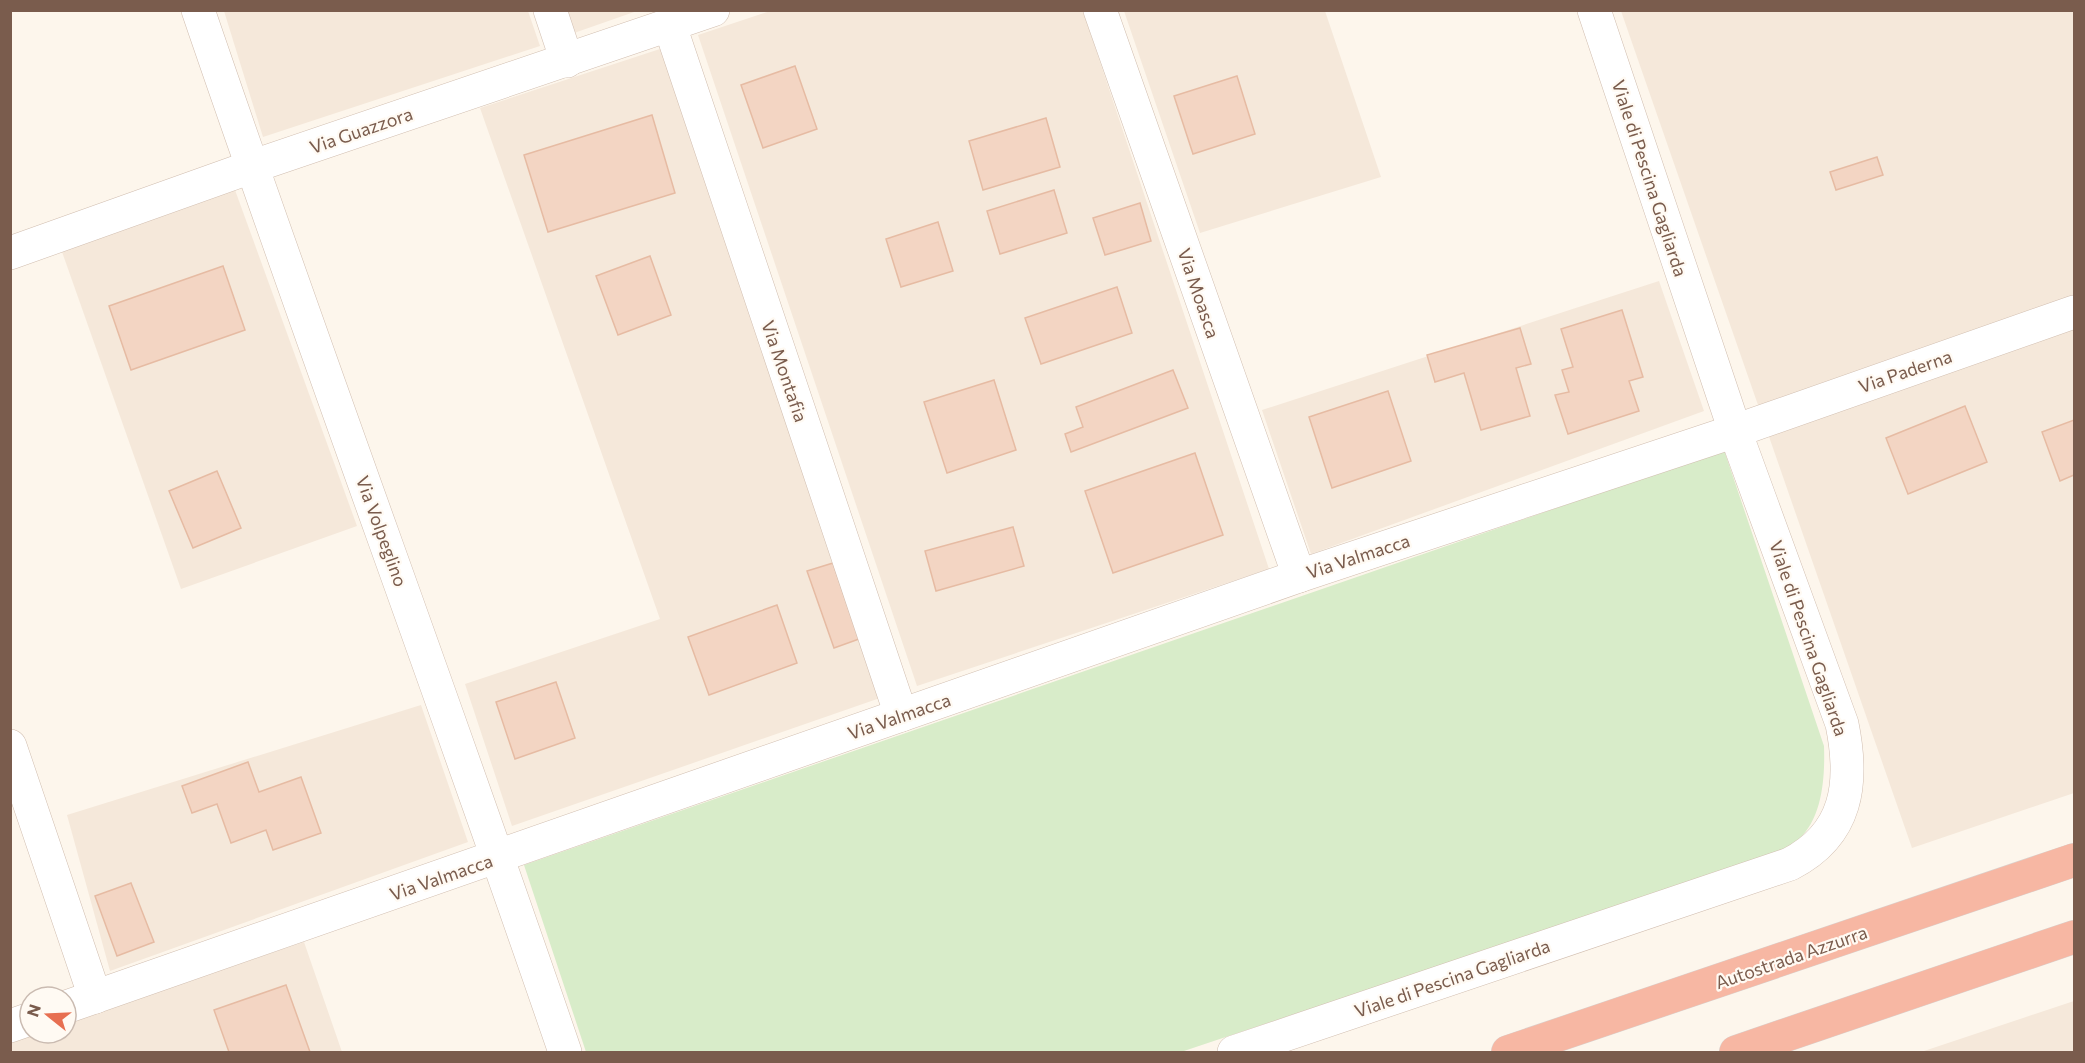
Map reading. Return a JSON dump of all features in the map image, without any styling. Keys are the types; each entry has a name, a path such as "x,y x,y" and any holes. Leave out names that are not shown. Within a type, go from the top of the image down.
{"highway":[{"name":"Autostrada Azzurra","path":"1508,1053 2074,860"},
{"path":"1736,1053 2074,937"}],"street":[{"name":"Via Volpeglino","path":"198,10 251,167 498,857 565,1053"},
{"path":"550,10 567,61"},
{"name":"Via Guazzora","path":"10,254 251,167 713,10"},
{"name":"Via Moasca","path":"1100,10 1299,576"},
{"name":"Viale di Pescina Gagliarda","path":"1234,1053 1790,864 1804,856 1828,832 1840,811 1847,782 1847,750 1842,724 1735,431 1599,12"},
{"name":"Via Montafia","path":"670,26 901,715"},
{"name":"Via Paderna","path":"1735,431 2074,312"},
{"name":"Via Valmacca","path":"80,1002 1299,576 1735,431"},
{"path":"10,746 80,1002"}],"shaded area":[{"path":"566,10 637,11 574,33"},
{"path":"224,11 528,11 540,46 263,137"},
{"path":"770,11 1083,11 1269,569 917,686 698,35"},
{"path":"1124,11 1325,11 1381,177 1200,233"},
{"path":"1621,11 2074,11 2074,793 1912,848"},
{"path":"663,48 880,698 512,826 465,684 660,619 480,108"},
{"path":"235,190 357,526 181,589 61,249"},
{"path":"1659,281 1704,411 1311,554 1262,410"},
{"path":"421,705 468,842 110,971 67,815"},
{"path":"304,942 342,1052 11,1052 10,1041 18,1038 18,1045 78,1045 78,1018"},
{"path":"2074,1001 2074,1052 1921,1052"}],"green space":[{"path":"1724,450 1824,746 1823,783 1813,820 1796,841 1782,851 1181,1052 586,1052 524,865"}],"building":[{"path":"795,66 817,129 763,148 741,85"},
{"path":"1237,76 1255,134 1193,154 1174,96"},
{"path":"652,115 675,193 548,232 524,155"},
{"path":"1046,118 1060,167 983,190 969,141"},
{"path":"1877,157 1883,175 1836,190 1830,172"},
{"path":"1054,190 1067,233 1000,254 987,211"},
{"path":"1140,203 1151,241 1105,255 1093,218"},
{"path":"938,222 953,271 901,287 886,239"},
{"path":"650,256 671,315 618,335 596,276"},
{"path":"223,266 245,330 131,370 109,306"},
{"path":"1117,287 1132,333 1041,364 1025,318"},
{"path":"1622,310 1643,377 1629,381 1639,411 1568,434 1555,395 1569,392 1562,370 1573,367 1561,329"},
{"path":"1520,328 1531,364 1516,368 1530,416 1481,430 1464,373 1435,382 1427,355"},
{"path":"1173,370 1188,408 1071,452 1065,434 1083,427 1076,407"},
{"path":"994,380 1016,450 947,473 924,402"},
{"path":"1388,391 1411,461 1332,488 1309,417"},
{"path":"1965,406 1987,462 1908,494 1886,438"},
{"path":"2074,420 2074,475 2060,481 2042,432"},
{"path":"1195,453 1223,535 1113,573 1085,491"},
{"path":"217,471 241,528 193,548 169,491"},
{"path":"1013,527 1024,566 936,591 925,551"},
{"path":"833,563 859,639 834,648 807,571"},
{"path":"777,605 797,663 709,695 688,637"},
{"path":"556,682 575,738 515,759 496,702"},
{"path":"248,762 259,792 301,777 321,833 273,850 266,830 231,843 217,804 192,813 182,786"},
{"path":"131,883 154,942 117,956 95,896"},
{"path":"286,985 310,1052 229,1052 214,1010"}]}
